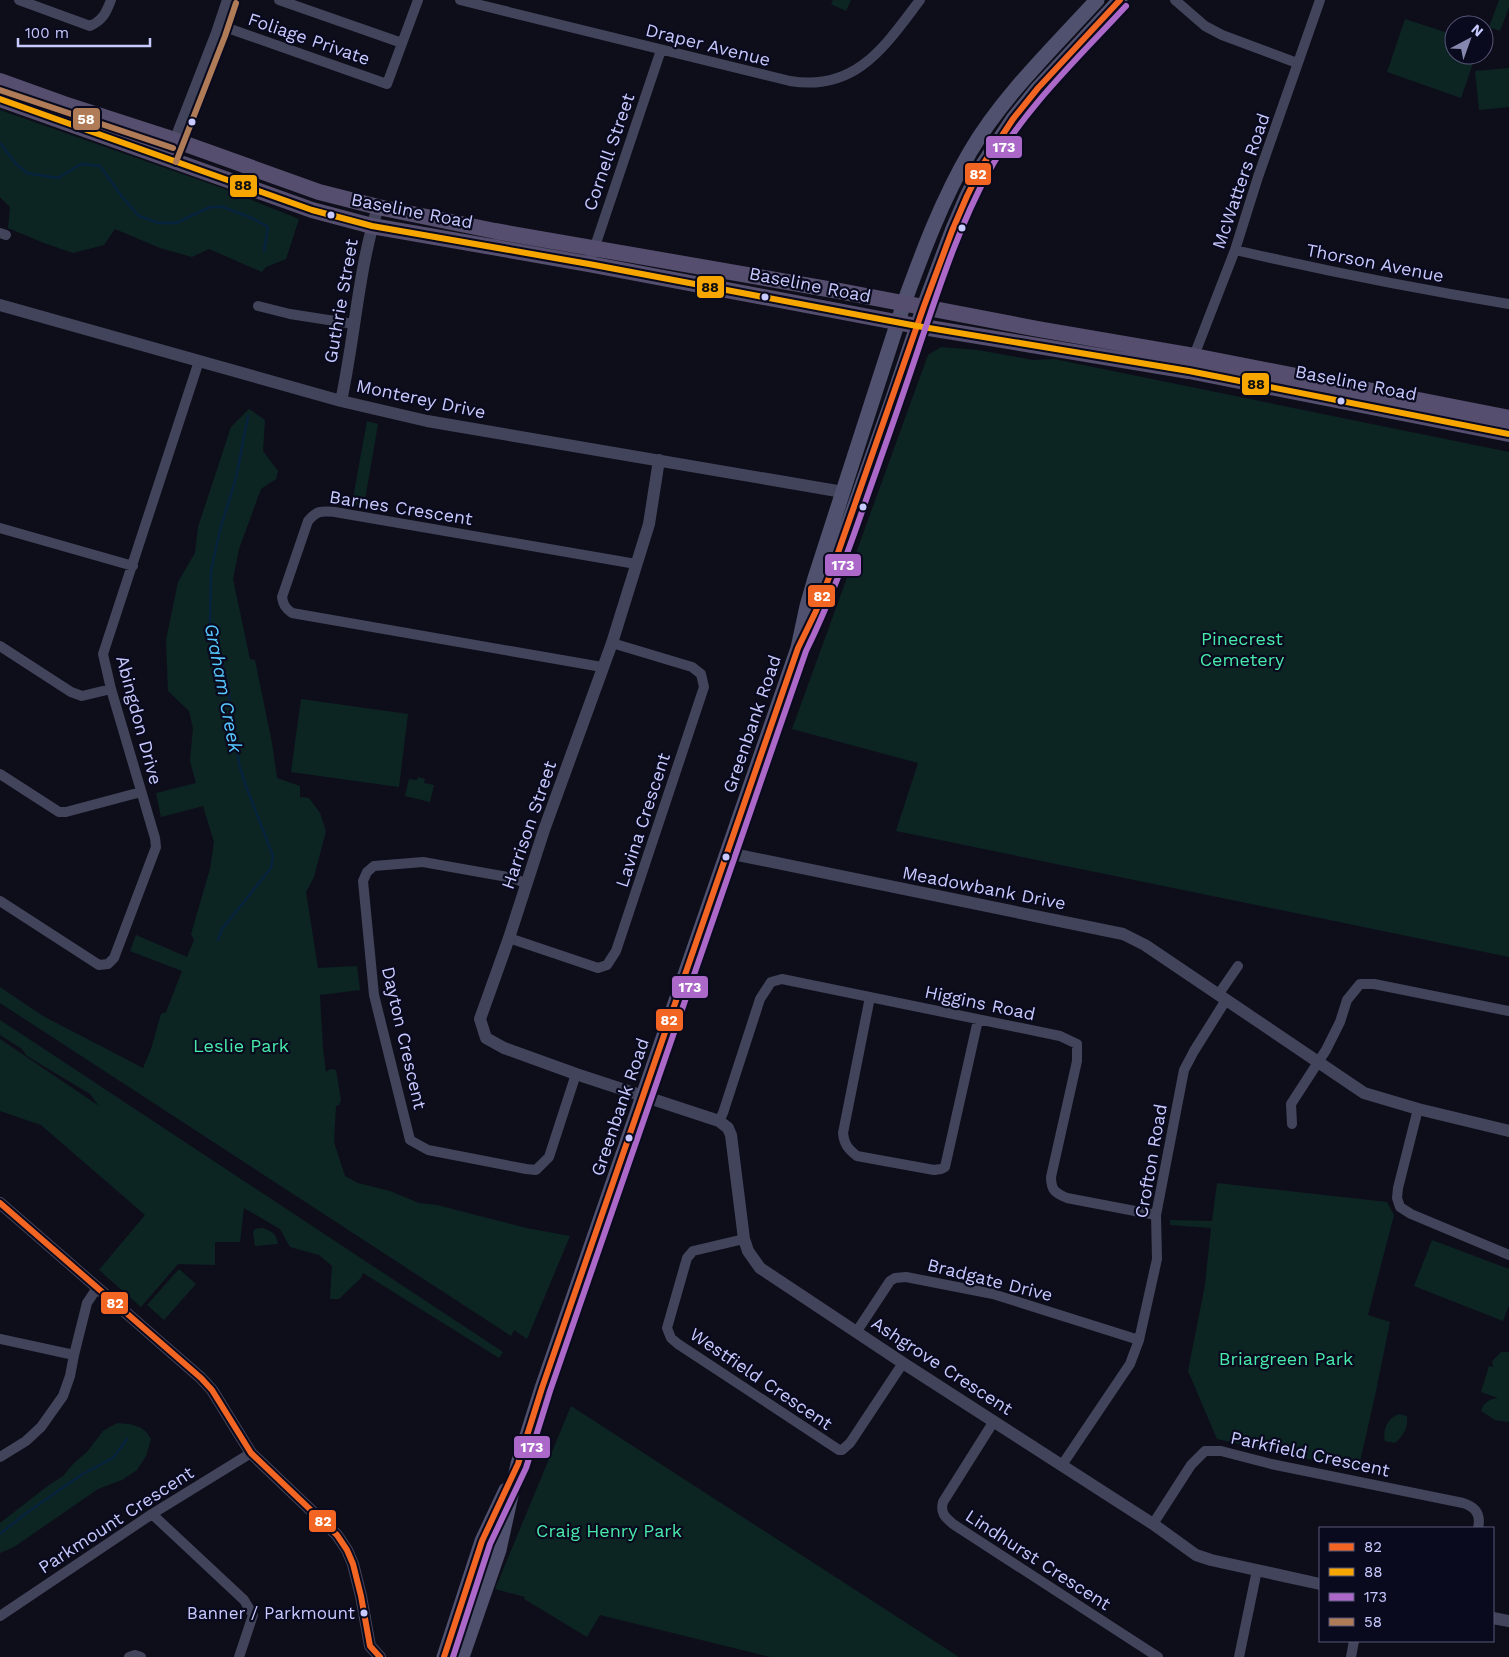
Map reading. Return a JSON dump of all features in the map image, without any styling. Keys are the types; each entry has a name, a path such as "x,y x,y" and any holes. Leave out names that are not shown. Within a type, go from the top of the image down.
{"main road":[{"name":"Greenbank Road","path":"462,1657 499,1550 518,1464 542,1388 798,648 807,606 843,492 904,303 936,218 970,152 992,120 1023,81 1096,0"},
{"name":"Greenbank Road","path":"798,648 816,611 833,567 952,231 982,166 1013,119 1038,88 1120,0"},
{"name":"Baseline Road","path":"0,81 176,140 319,192 378,207 495,231 924,306 1038,329 1509,434"},
{"name":"Baseline Road","path":"0,99 312,210 372,226 589,264 917,326 1192,364 1509,418"},
{"name":"Greenbank Road","path":"444,1657 482,1541 518,1464"}],"street":[{"path":"19,0 90,26 100,22 106,14 111,0"},
{"path":"168,159 228,0"},
{"path":"280,0 402,43 418,0"},
{"name":"Draper Avenue","path":"460,0 790,81 814,84 847,75 865,65 885,45 920,0"},
{"path":"1175,0 1204,26 1222,35 1297,63"},
{"name":"McWatters Road","path":"1192,364 1235,250 1258,177 1320,0"},
{"name":"Foliage Private","path":"219,25 387,84 402,43"},
{"name":"Cornell Street","path":"589,264 660,50"},
{"name":"Guthrie Street","path":"341,401 372,226 378,207"},
{"name":"Thorson Avenue","path":"1235,250 1348,275 1509,304"},
{"name":"Monterey Drive","path":"0,305 341,401 427,421 843,492"},
{"path":"258,306 290,314 354,324"},
{"name":"Abingdon Drive","path":"0,901 99,965 108,964 118,950 156,847 155,838 111,689 103,654 199,361"},
{"name":"Harrison Street","path":"644,1096 504,1048 486,1038 480,1019 544,830 612,643 649,524 659,460"},
{"name":"Barnes Crescent","path":"602,667 292,612 283,603 282,597 308,520 315,513 321,512 335,512 636,564"},
{"path":"0,528 133,566"},
{"name":"Lavina Crescent","path":"509,938 598,968 607,965 616,951 704,687 701,674 692,668 612,643"},
{"path":"0,646 71,692 82,696 111,689"},
{"path":"0,774 58,812 66,812 141,792"},
{"name":"Meadowbank Drive","path":"728,853 1124,934 1140,942 1364,1093 1418,1109 1509,1131"},
{"name":"Dayton Crescent","path":"526,884 516,879 424,862 374,866 367,872 363,881 374,995 410,1140 428,1150 536,1170 550,1156 576,1074"},
{"path":"1222,998 1238,966"},
{"name":"Higgins Road","path":"719,1120 723,1113 760,999 771,982 782,979 1060,1036 1077,1044 1077,1061 1051,1177 1053,1190 1056,1194 1067,1198 1156,1214"},
{"path":"1292,1124 1291,1104 1318,1062 1340,1022 1348,1000 1360,984 1374,984 1509,1012"},
{"path":"870,997 843,1133 844,1142 849,1150 857,1156 934,1170 945,1167 978,1020"},
{"name":"Crofton Road","path":"1062,1464 1130,1364 1139,1340 1157,1259 1156,1214 1184,1070 1222,998"},
{"path":"644,1096 719,1120"},
{"path":"1418,1109 1398,1188 1397,1198 1400,1207 1411,1214 1509,1255"},
{"name":"Ashgrove Crescent","path":"719,1120 728,1128 731,1135 744,1239 748,1251 760,1268 903,1363 1062,1464 1196,1555 1319,1584"},
{"path":"0,1203 201,1378 212,1390 251,1453 337,1535 353,1564 370,1646 376,1656"},
{"name":"Westfield Crescent","path":"744,1239 692,1251 687,1258 667,1328 671,1338 678,1344 840,1450 850,1443 903,1363"},
{"name":"Bradgate Drive","path":"857,1331 890,1281 895,1278 906,1277 993,1294 1139,1340"},
{"path":"0,1457 26,1441 41,1427 63,1396 70,1376 87,1303 97,1288"},
{"path":"0,1339 74,1355"},
{"name":"Lindhurst Crescent","path":"994,1421 943,1502 942,1513 953,1524 1158,1657"},
{"name":"Parkfield Crescent","path":"1153,1524 1191,1465 1205,1451 1221,1451 1271,1464 1463,1503 1472,1506 1478,1514 1478,1527"},
{"name":"Parkmount Crescent","path":"0,1616 152,1514 251,1453"},
{"path":"152,1514 244,1600 253,1616 240,1657"},
{"path":"1239,1657 1257,1570"},
{"path":"1494,1618 1509,1621"},
{"path":"1351,1657 1354,1642"},
{"path":"129,1657 135,1655 141,1657"}],"green space":[{"path":"833,0 851,0 846,11 831,4"},
{"path":"1499,0 1509,0 1509,7 1500,31 1494,29 1493,15"},
{"path":"1405,19 1444,32 1444,65 1473,65 1461,98 1387,72"},
{"path":"1509,68 1509,107 1479,110 1475,71"},
{"path":"0,110 222,188 299,219 286,259 266,267 262,272 209,249 192,257 160,248 115,229 104,245 73,253 8,228 10,207 0,197"},
{"name":"Pinecrest Cemetery","path":"941,347 978,350 1033,360 1054,359 1509,452 1509,957 896,831 918,763 792,729 928,355"},
{"name":"Leslie Park","path":"249,409 265,420 263,451 278,471 276,479 261,489 239,549 233,579 250,659 255,660 277,778 300,786 300,797 309,798 320,813 326,831 314,877 306,892 318,968 357,966 360,990 320,995 326,1072 330,1069 336,1070 341,1100 339,1105 336,1106 334,1142 345,1176 358,1183 390,1191 419,1203 437,1205 526,1228 570,1236 527,1339 514,1330 511,1336 0,1003 0,987 43,1016 143,1068 151,1049 161,1014 166,1012 182,971 130,951 136,935 187,957 194,940 191,934 210,869 214,842 203,806 161,817 156,793 196,783 190,761 193,728 189,711 168,691 166,640 178,582 195,553 198,527 231,427"},
{"path":"367,421 378,424 364,506 352,504"},
{"path":"301,699 408,714 399,787 291,772"},
{"path":"418,777 425,779 424,783 434,785 430,802 405,796 409,779 417,780"},
{"path":"0,1020 503,1352 499,1358 363,1273 361,1278 339,1299 330,1299 332,1266 319,1255 290,1247 280,1229 244,1208 240,1242 215,1242 215,1265 178,1264 141,1307 99,1270 145,1215 41,1125 0,1111 0,1039 99,1106 90,1094 27,1056 22,1049 0,1035"},
{"name":"Briargreen Park","path":"1217,1183 1387,1202 1394,1215 1368,1315 1390,1322 1358,1470 1217,1439 1188,1371 1205,1285 1211,1228 1170,1225 1170,1220 1212,1221"},
{"path":"262,1228 273,1233 278,1244 255,1246 253,1232 255,1229"},
{"path":"1432,1240 1509,1269 1509,1305 1503,1321 1414,1286"},
{"path":"179,1269 196,1284 164,1320 147,1305"},
{"path":"1501,1352 1509,1352 1509,1422 1495,1420 1481,1411 1487,1402 1498,1398 1481,1392 1489,1366 1493,1367 1492,1361"},
{"name":"Craig Henry Park","path":"571,1406 959,1657 770,1657 600,1615 587,1637 524,1599 525,1597 495,1589"},
{"path":"1399,1414 1407,1416 1405,1431 1395,1443 1385,1441 1385,1428 1392,1418"},
{"path":"117,1423 141,1428 151,1439 146,1456 137,1470 122,1480 98,1489 14,1547 0,1553 0,1523 63,1476 87,1452 103,1431"}],"waterway":[{"name":"Graham Creek","path":"0,143 16,164 27,173 58,178 81,164 100,166 123,198 139,216 159,223 176,223 210,207 223,207 252,218 268,227 264,251"},
{"name":"Graham Creek","path":"218,940 222,929 271,868 273,856 239,764 227,681 210,622 211,571 220,530 236,478 248,416"},
{"path":"0,1534 81,1475 113,1458 127,1439"}],"transit line":[{"name":"82","path":"444,1657 482,1541 518,1464 542,1388 798,648 816,611 833,567 952,231 982,166 1013,119 1038,88 1120,0"},
{"name":"58","path":"176,162 236,3"},
{"name":"173","path":"453,1657 490,1544 526,1468 550,1391 806,651 845,558 959,235 989,171 1018,126 1126,6"},
{"name":"58","path":"0,90 173,148"},
{"name":"88","path":"0,99 312,210 372,226 589,264 917,326 1189,371 1509,434"},
{"name":"82","path":"0,1203 201,1378 212,1390 251,1453 337,1535 347,1550 353,1564 370,1646 380,1657"}],"place":[{"name":"Banner / Parkmount","path":"364,1613"}]}
